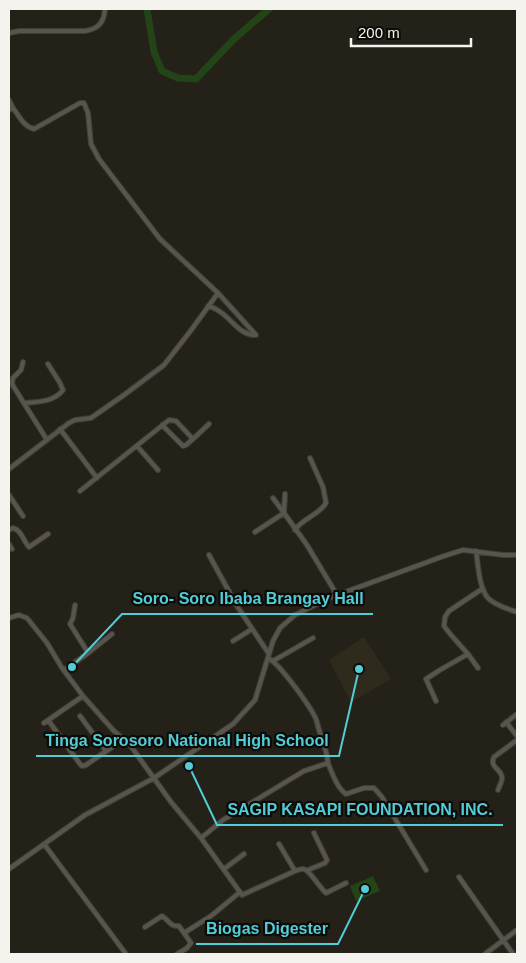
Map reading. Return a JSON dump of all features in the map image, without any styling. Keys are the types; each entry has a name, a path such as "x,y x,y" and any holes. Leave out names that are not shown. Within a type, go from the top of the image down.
{"street":[{"path":"9,33 19,31 91,30 103,21 105,9"},
{"path":"9,100 11,109 31,129 80,103 84,103 88,113 91,144 99,159 160,239 218,293 256,335 250,335 238,328 222,312 208,306"},
{"path":"9,470 60,429 75,420 91,418 164,365 218,293"},
{"path":"23,362 21,370 13,378 11,385 47,440"},
{"path":"24,403 38,403 51,399 62,392 62,387 48,364"},
{"path":"80,491 169,420 176,420 193,439"},
{"path":"162,426 182,446 186,445 209,424"},
{"path":"60,429 97,478"},
{"path":"137,446 158,470"},
{"path":"295,530 300,524 323,508 326,503 324,487 310,458"},
{"path":"284,513 285,494"},
{"path":"9,496 23,516"},
{"path":"273,498 307,545 337,595"},
{"path":"255,532 284,513"},
{"path":"9,530 14,528 18,530 29,547 48,534"},
{"path":"9,544 12,549"},
{"path":"9,869 85,815 154,778 233,724 255,700 270,658 273,641 280,628 295,614 337,595 463,550 517,555"},
{"path":"476,551 482,589 487,597 491,601 517,612"},
{"path":"209,555 237,606 270,658 295,687 316,719 327,751 328,763 343,793 346,794 364,788 374,788 382,797 426,870"},
{"path":"478,668 468,654 450,636 444,626 444,622 449,612 482,589"},
{"path":"75,605 70,624 87,650 87,654"},
{"path":"9,618 19,615 27,618 47,643 83,696 142,760 171,802 201,838 242,895 304,868 308,870 326,893 346,883"},
{"path":"233,641 252,629"},
{"path":"64,670 112,634"},
{"path":"270,658 313,638"},
{"path":"436,701 426,679 468,654"},
{"path":"44,723 83,696"},
{"path":"517,714 505,724 517,736"},
{"path":"80,716 106,751"},
{"path":"48,720 82,766 124,739"},
{"path":"498,790 502,778 492,759 517,740"},
{"path":"201,838 223,820 304,771 328,763"},
{"path":"308,870 326,862 326,857 314,833"},
{"path":"44,844 126,954"},
{"path":"279,844 295,871"},
{"path":"224,869 244,854"},
{"path":"460,877 513,954"},
{"path":"184,933 211,916 240,892"},
{"path":"145,927 162,916 171,925 178,926 191,943 177,954"},
{"path":"485,954 517,930"}],"shaded area":[{"path":"364,637 391,679 351,702 329,660"},
{"path":"373,876 380,891 356,901 350,886"}],"waterway":[{"path":"147,9 154,52 162,71 178,78 196,79 234,39 269,9"}],"place":[{"name":"Soro- Soro Ibaba Brangay Hall","path":"72,667"},
{"name":"Tinga Sorosoro National High School","path":"359,669"},
{"name":"SAGIP KASAPI FOUNDATION, INC.","path":"189,766"},
{"name":"Biogas Digester","path":"365,889"}]}
